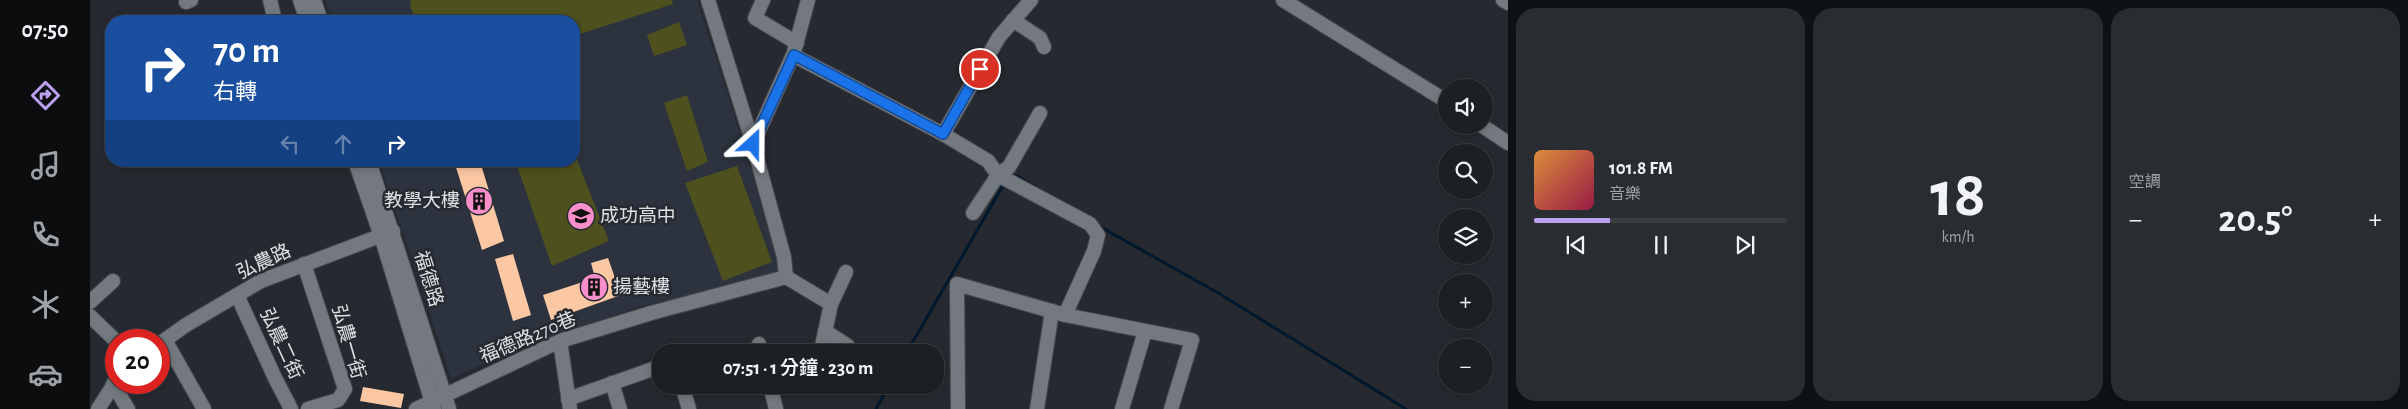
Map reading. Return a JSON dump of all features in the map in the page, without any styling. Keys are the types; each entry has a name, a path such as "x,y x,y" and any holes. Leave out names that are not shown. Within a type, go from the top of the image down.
{"street":[{"path":"270,0 274,15"},
{"path":"300,0 305,15"},
{"path":"314,0 319,15"},
{"path":"708,0 753,144 784,257 786,277 831,304"},
{"path":"763,0 756,18 795,49 988,161 998,175 1090,224 1098,235 1094,251 1059,313 1037,409"},
{"path":"753,144 795,49 808,0"},
{"path":"943,134 999,37 1030,0"},
{"path":"1283,0 1438,96"},
{"path":"1503,0 1508,2"},
{"path":"1013,20 1040,38 1044,47"},
{"path":"973,213 998,175 1009,167 1040,113"},
{"path":"1493,133 1508,143"},
{"name":"福德路","path":"358,167 387,233"},
{"name":"福德路","path":"370,167 387,233 440,404"},
{"name":"弘農路","path":"170,337 261,281 387,233"},
{"name":"弘農一街","path":"304,264 345,389 338,400 308,409"},
{"path":"822,344 831,304 846,272"},
{"name":"福德路270巷","path":"416,409 440,404 560,341 651,313 786,277"},
{"path":"90,302 112,280"},
{"path":"958,409 957,284 1059,313 1192,340 1170,409"},
{"name":"弘農二街","path":"237,294 291,409"},
{"path":"90,316 105,330"},
{"path":"1122,409 1145,331"},
{"path":"825,332 845,344"},
{"path":"560,341 569,404 612,383 652,369"},
{"path":"170,355 204,409"},
{"path":"612,383 620,409"},
{"path":"98,409 108,394"},
{"path":"120,394 128,409"},
{"path":"685,394 689,409"},
{"path":"772,394 776,409"}],"shaded area":[{"name":"成功高中","path":"325,0 697,0 743,142 781,271 736,286 642,306 546,338 451,378 381,167 580,167 580,15 330,15"},
{"path":"410,0 672,0 673,4 580,34 580,15 414,15"},
{"path":"679,22 687,45 654,56 647,35"},
{"path":"687,95 708,162 687,171 664,103"},
{"path":"737,166 772,262 723,281 685,183"},
{"path":"517,167 580,167 609,241 552,266"}],"building":[{"name":"教學大樓","path":"456,167 482,167 504,241 482,250"},
{"path":"513,254 531,315 513,321 495,259"},
{"name":"揚藝樓","path":"608,258 621,295 551,320 543,295 595,278 591,263"},
{"path":"363,387 404,394 401,408 360,401"}],"waterway":[{"path":"1010,175 1017,176 1037,188"},
{"path":"912,344 1005,182"},
{"path":"1097,225 1220,294 1406,409"},
{"path":"876,409 884,394"}],"place":[{"name":"教學大樓","path":"479,201"},
{"name":"成功高中","path":"581,216"},
{"name":"揚藝樓","path":"594,287"}],"route":[{"path":"753,144 794,55 943,134 980,69"}]}
